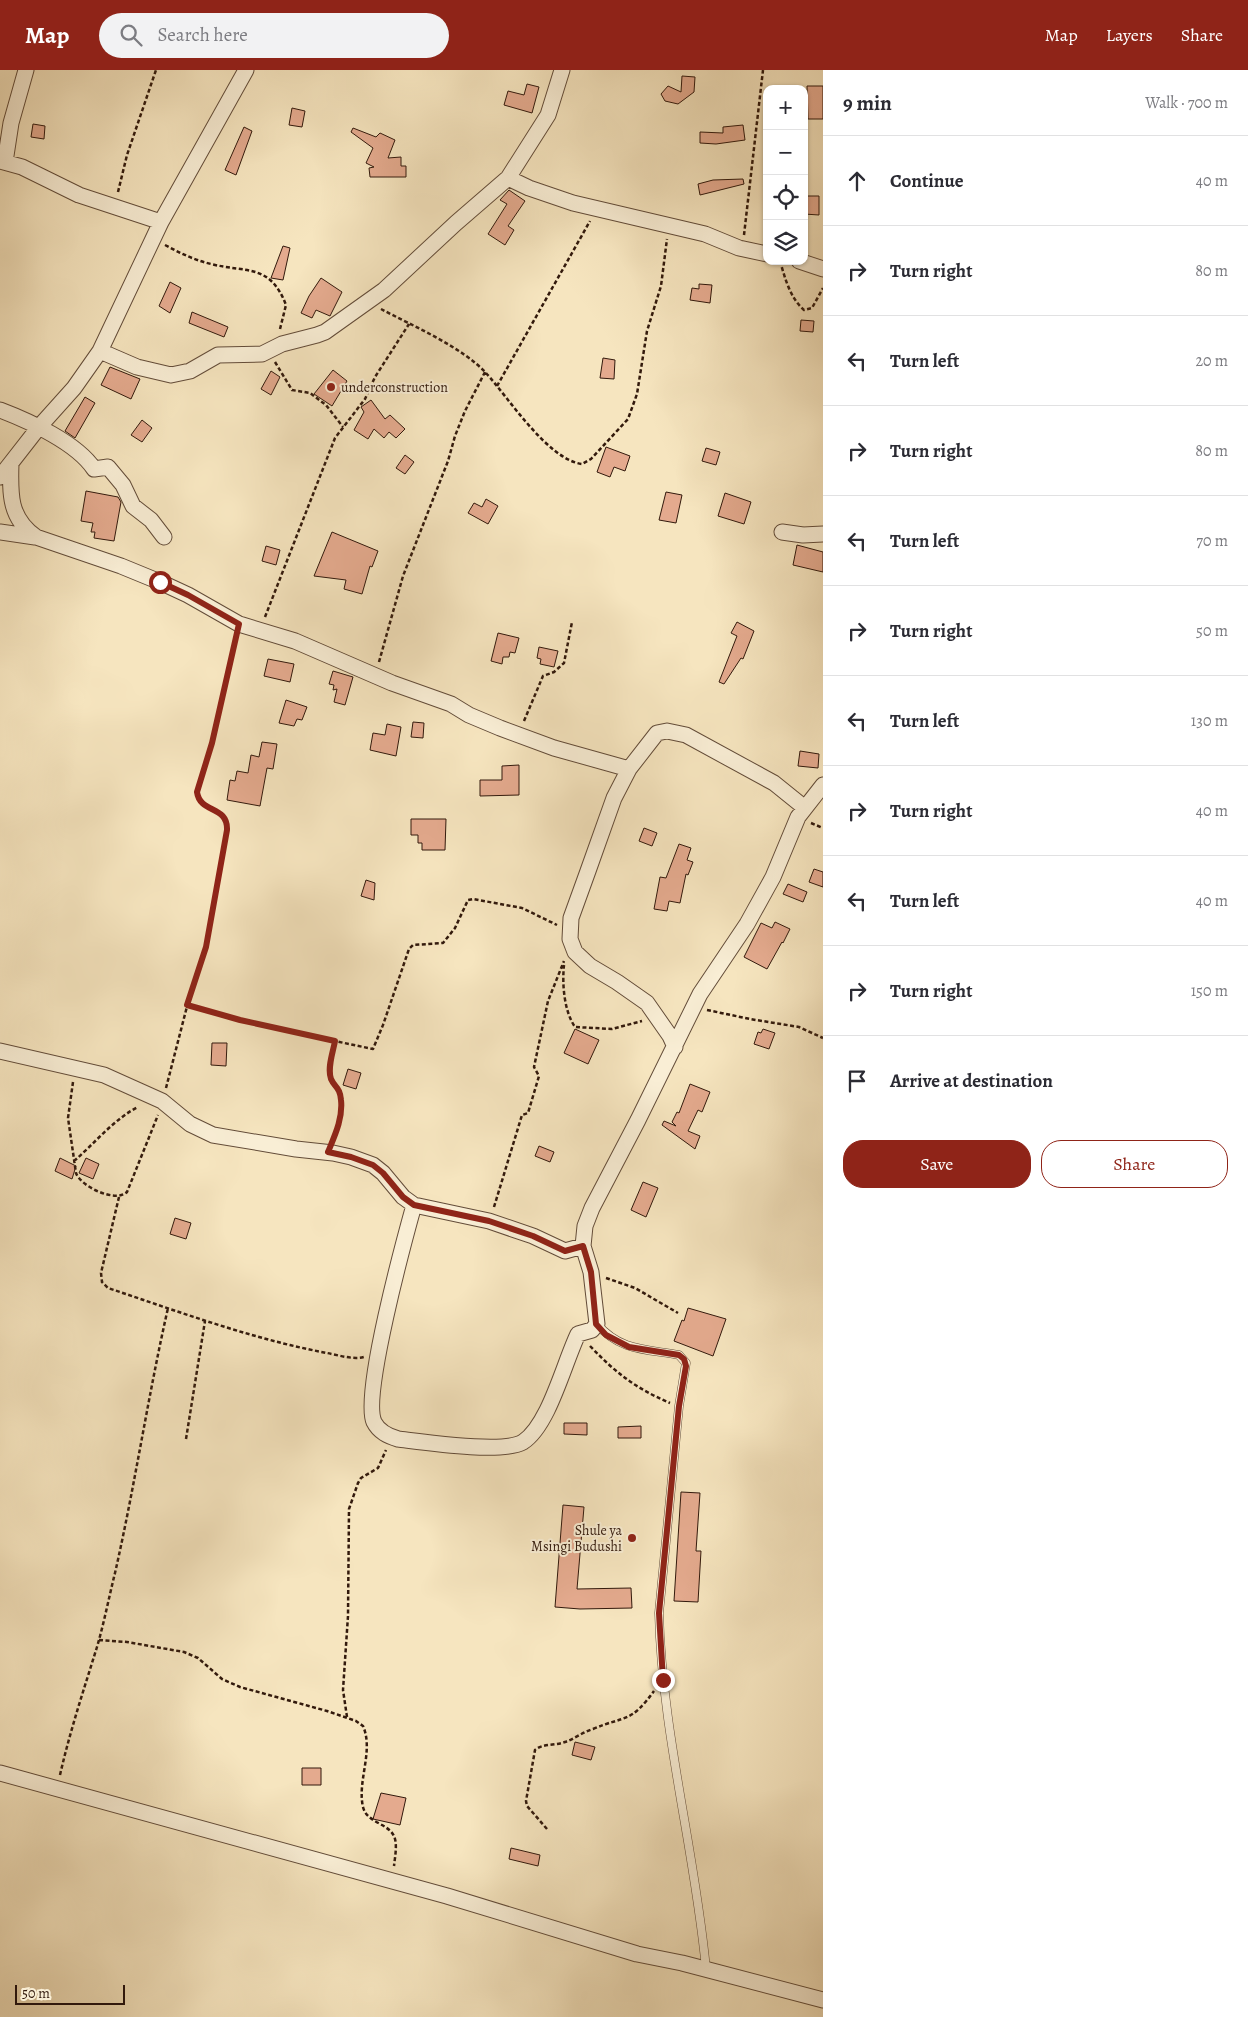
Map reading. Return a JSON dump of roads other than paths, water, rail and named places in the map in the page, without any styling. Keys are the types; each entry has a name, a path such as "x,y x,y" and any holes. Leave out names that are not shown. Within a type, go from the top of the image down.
{"street":[{"path":"26,70 10,123 3,161 22,167 80,195 161,222"},
{"path":"0,478 39,427 74,388 100,351 152,239 246,70"},
{"path":"100,351 137,367 170,374 190,371 218,355 262,354 325,332 369,302 508,178 548,115 562,70"},
{"path":"508,178 529,188 596,209 706,234 742,248 763,253"},
{"path":"808,264 823,269"},
{"path":"0,410 39,427 81,453 94,469 108,467 123,485 133,506 151,520 164,537"},
{"path":"12,463 10,490 14,509 24,529 36,538"},
{"path":"0,532 36,538 121,566 188,595 239,624 260,632 295,641 375,675 451,704 469,715 554,748 629,769"},
{"path":"782,532 803,536 823,534"},
{"path":"675,1047 653,1010 639,996 590,966 575,952 570,935 571,918 614,798 629,769 657,733 675,732 686,735 774,783 805,808"},
{"path":"414,1205 390,1302 373,1391 372,1410 374,1420 378,1427 391,1437 426,1443 494,1447 522,1443 538,1425 549,1405 578,1334 592,1330 596,1324 591,1272 583,1246 585,1226 600,1188 638,1120 700,994 758,905 773,877 798,817 823,785"},
{"path":"0,1051 104,1075 133,1086 158,1100 190,1124 213,1135 296,1149 328,1152 351,1157 373,1165 383,1173 403,1197 414,1205 489,1221 533,1236 565,1251 583,1246"},
{"path":"0,1773 447,1896 637,1954 706,1969 823,2000"}],"lane":[{"path":"596,1324 610,1338 629,1347 679,1355 684,1359 686,1366 679,1406 659,1613 663,1680 670,1741 696,1884 706,1969"}],"place":[{"name":"underconstruction","path":"331,387"},
{"name":"Shule ya Msingi Budushi","path":"632,1538"}]}
